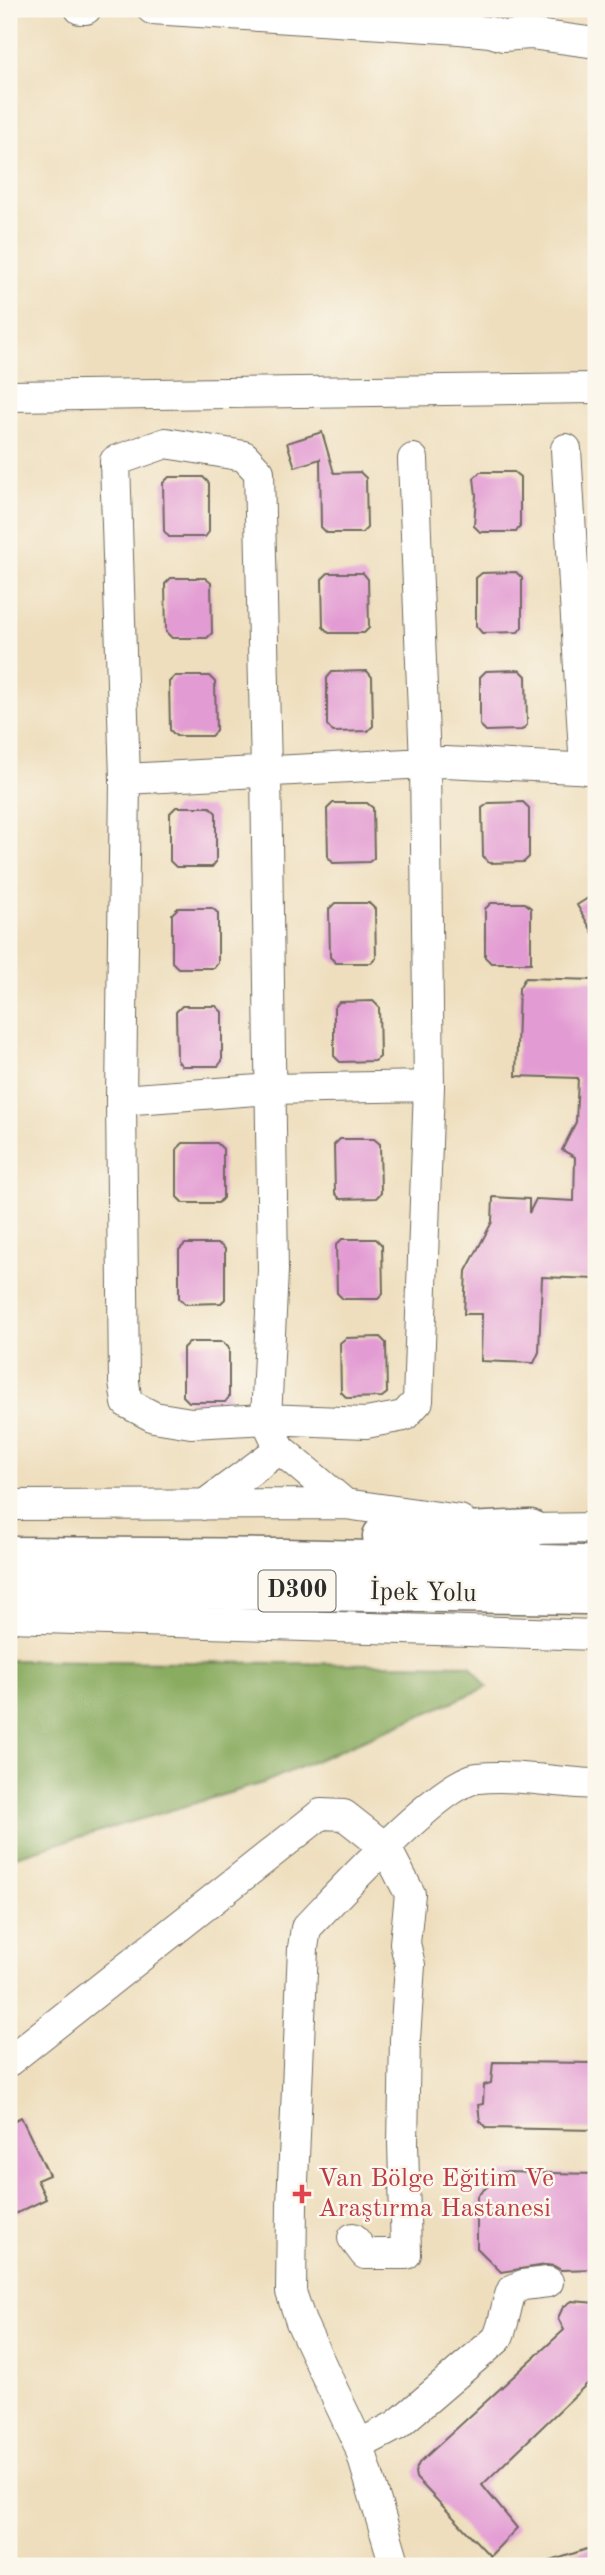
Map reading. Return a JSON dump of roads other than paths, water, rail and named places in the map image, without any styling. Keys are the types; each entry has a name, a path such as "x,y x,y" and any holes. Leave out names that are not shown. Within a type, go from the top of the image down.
{"highway":[{"path":"9,1540 402,1536 530,1529"},
{"name":"İpek Yolu","path":"9,1556 285,1558 584,1580 9,1587"}],"street":[{"path":"80,9 86,9"},
{"path":"152,9 460,29 503,36 530,34 596,43"},
{"path":"9,396 596,388"},
{"path":"345,1504 280,1449 266,1419 273,1270 259,472 244,456 166,443 115,461 125,779 121,1100 124,1382 127,1404 154,1417 191,1423 266,1419 366,1423 404,1416 418,1401 429,1086 425,763 413,459"},
{"path":"125,779 445,762 590,769 566,449"},
{"path":"121,1100 270,1089 429,1086"},
{"path":"204,1505 280,1449"},
{"path":"9,1505 345,1504 530,1529 596,1528"},
{"path":"9,1617 595,1634"},
{"path":"398,2566 394,2562 359,2445 301,2322 291,2292 292,2205 306,1928 433,1803 461,1784 476,1778 596,1784"},
{"path":"9,2061 321,1814 344,1815 386,1848 410,1894 405,1943 410,1965 403,2142 406,2254 365,2254 353,2238"},
{"path":"359,2445 397,2425 497,2339 502,2330 506,2304 512,2290 523,2285 548,2282"}],"place":[{"name":"Van Bölge Eğitim Ve Araştırma Hastanesi","path":"302,2194"}]}
